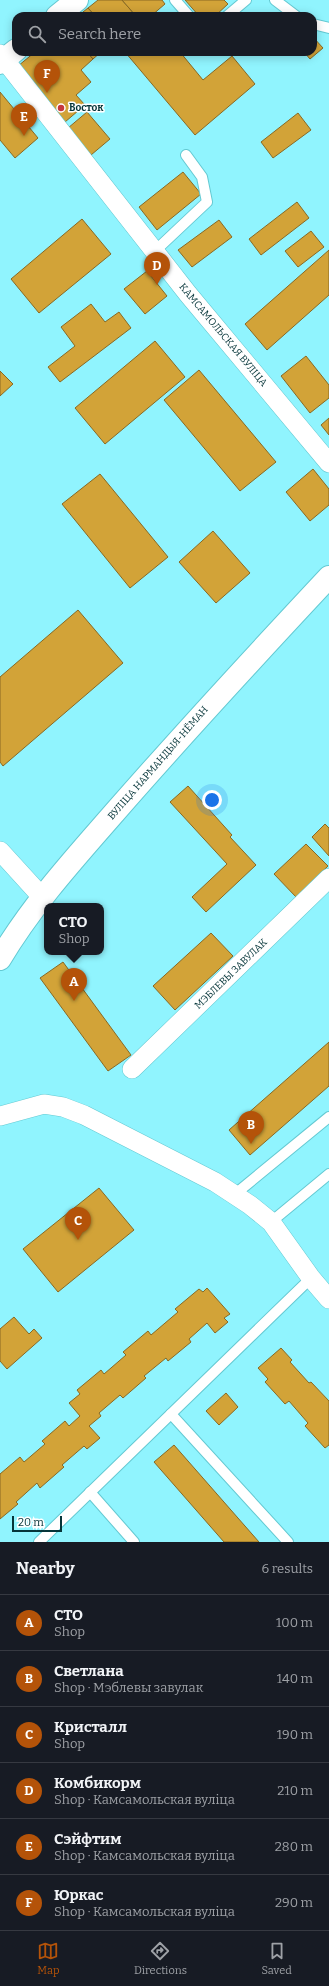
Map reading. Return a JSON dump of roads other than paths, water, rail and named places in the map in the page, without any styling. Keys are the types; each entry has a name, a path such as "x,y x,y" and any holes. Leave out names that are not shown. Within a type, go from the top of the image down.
{"street":[{"path":"62,12 77,0"},
{"name":"КАМСАМОЛЬСКАЯ ВУЛІЦА","path":"5,57 188,294 329,463"},
{"name":"ВУЛІЦА НАРМАНДЫЯ-НЁМАН","path":"0,959 18,930 42,897 196,719 329,577"},
{"path":"0,851 42,897"},
{"name":"МЭБЛЕВЫ ЗАВУЛАК","path":"132,1069 329,878"},
{"path":"0,1116 44,1104 63,1107 84,1115 208,1179 234,1195 271,1222 311,1278 329,1299"}],"lane":[{"path":"175,0 186,12"},
{"path":"232,12 246,0"},
{"path":"275,0 291,12"},
{"path":"317,25 329,28"},
{"path":"155,251 206,202 202,177 186,155"},
{"path":"234,1195 329,1118"},
{"path":"271,1222 329,1174"},
{"path":"39,1542 311,1278"},
{"path":"171,1414 288,1542"},
{"path":"90,1492 134,1542"}],"place":[{"name":"Юркас","path":"47,93"},
{"name":"Восток","path":"61,108"},
{"name":"Сэйфтим","path":"24,136"},
{"name":"Комбикорм","path":"157,285"},
{"name":"СТО","path":"74,1001"},
{"name":"Светлана","path":"251,1144"},
{"name":"Кристалл","path":"78,1240"}]}
